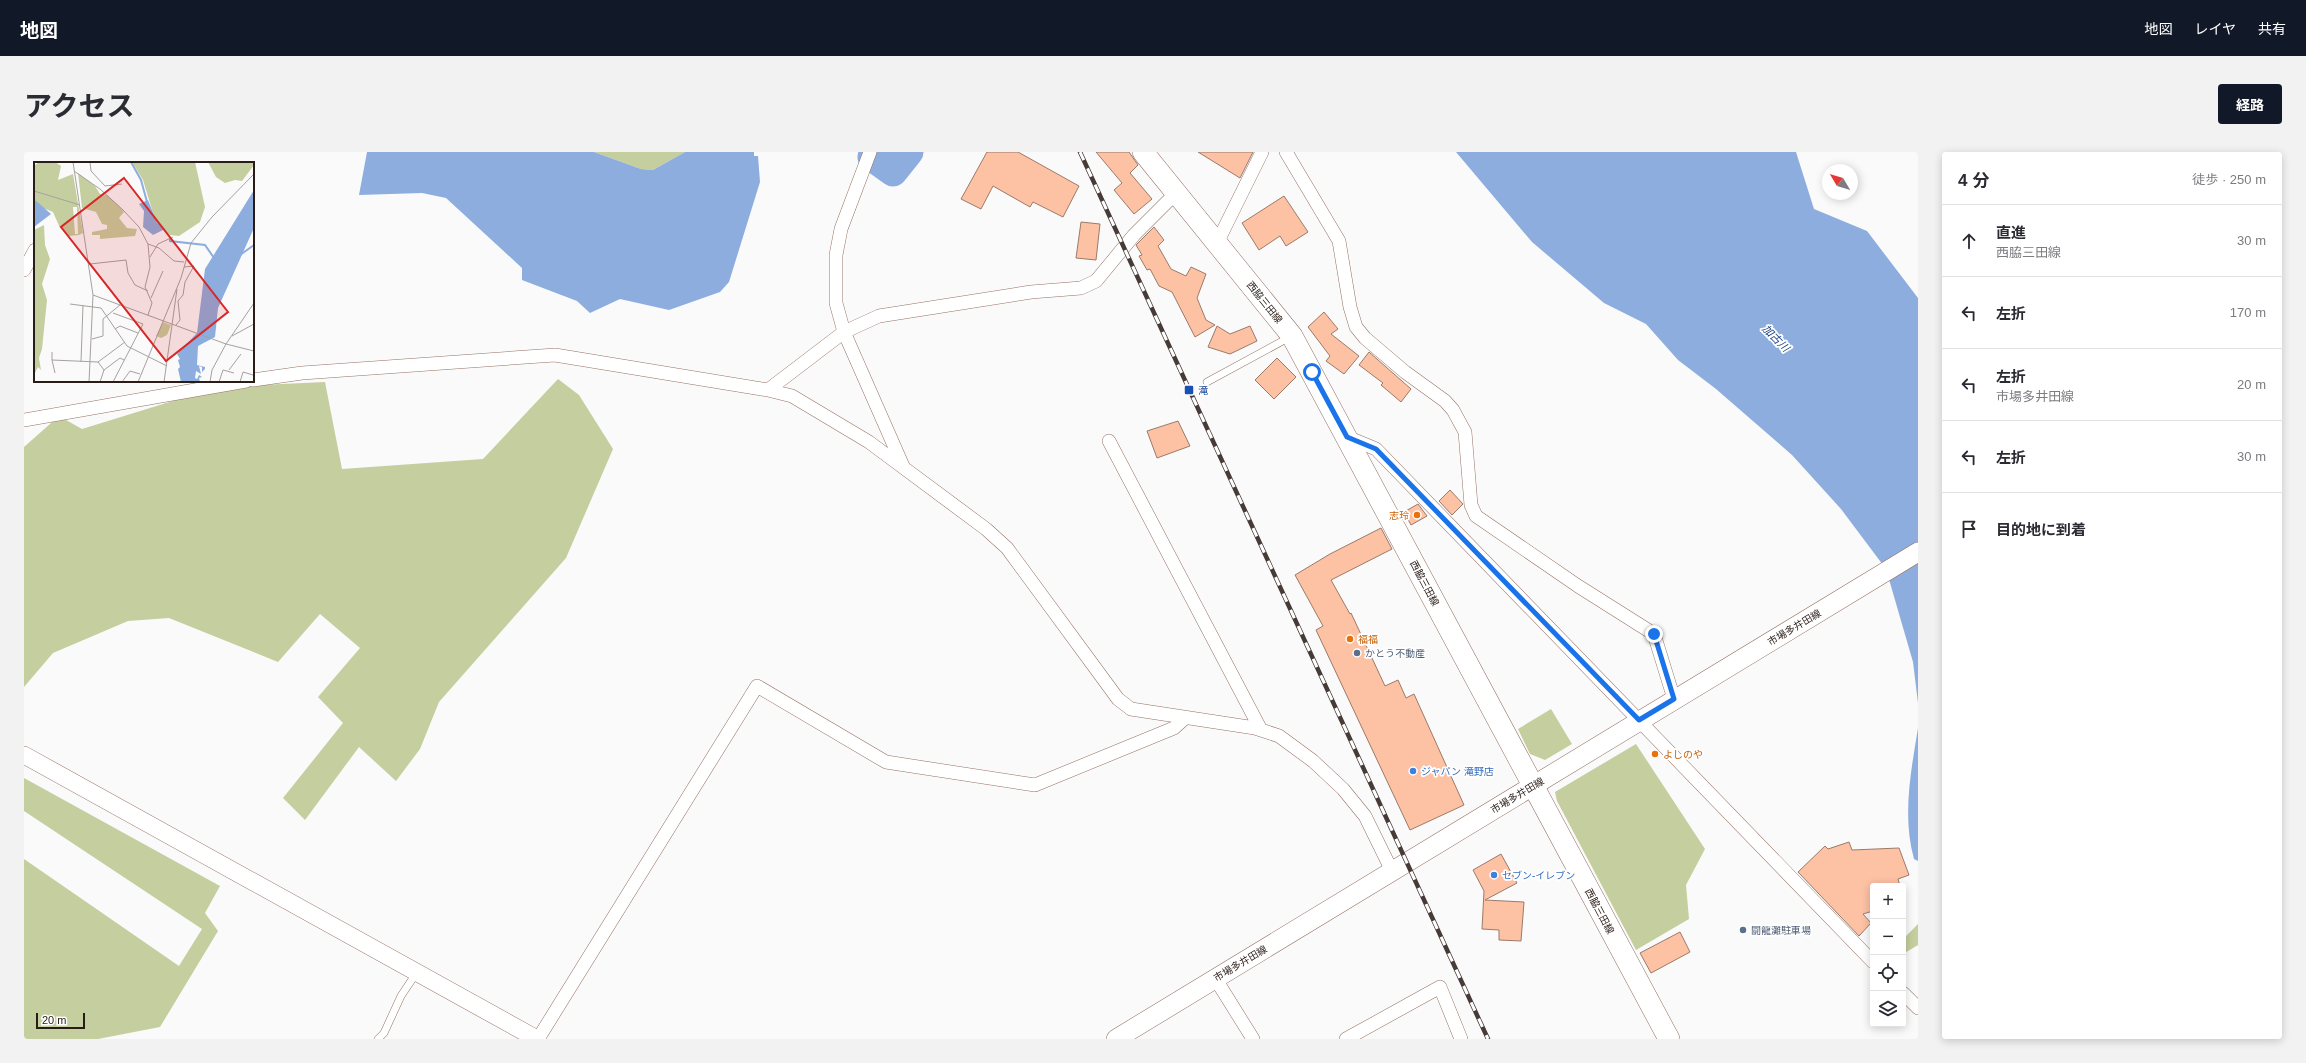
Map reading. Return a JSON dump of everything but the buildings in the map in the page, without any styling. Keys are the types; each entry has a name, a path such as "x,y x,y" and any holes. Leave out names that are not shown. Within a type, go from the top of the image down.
{"main road":[{"name":"西脇三田線","path":"1143,152 1292,336 1669,1039"},
{"name":"市場多井田線","path":"1116,1039 1639,720 1918,552"}],"street":[{"path":"870,152 841,229 836,255 836,302 844,332 904,468"},
{"path":"1217,243 1262,152"},
{"path":"1286,152 1339,241 1350,307 1356,327 1365,338 1405,372 1445,401 1453,410 1464,432 1471,505 1476,516 1578,586 1654,634 1674,699"},
{"path":"768,390 844,332 879,316 1031,292 1081,288 1096,281 1134,235 1176,193"},
{"path":"24,270 34,252"},
{"path":"254,380 302,373 554,355 768,390 792,396 869,442 986,529 1007,548 1118,699 1131,709 1261,730 1279,736 1313,761 1343,789 1365,816 1392,871"},
{"path":"24,420 240,382"},
{"path":"1347,437 1376,449 1870,959"},
{"path":"1108,441 1261,730"},
{"path":"24,755 538,1039 757,686 886,762 1035,785 1174,728 1185,718"},
{"path":"1215,978 1253,1039"},
{"path":"1346,1039 1440,988 1462,1039"},
{"path":"1906,996 1918,1008"}],"lane":[{"path":"1207,382 1292,336"},
{"path":"378,1039 384,1033 401,996 418,972"}],"green space":[{"path":"594,152 685,152 653,170 641,169"},
{"path":"558,379 579,395 613,449 566,558 439,702 420,749 396,781 359,747 305,820 283,798 343,723 318,697 360,648 320,614 278,662 169,618 128,621 53,653 24,687 24,447 59,416 82,429 218,387 325,382 342,469 483,459"},
{"path":"1551,709 1572,744 1545,760 1530,754 1518,729"},
{"path":"1636,744 1705,849 1686,885 1689,919 1636,950 1557,801 1555,792"},
{"path":"24,778 220,886 205,913 218,931 160,1027 98,1039 24,1039 24,859 179,966 202,929 24,811"},
{"path":"1918,924 1918,945 1906,952 1906,936"}],"water":[{"path":"367,152 594,152 641,169 653,170 685,152 754,152 754,156 758,156 760,182 729,282 720,292 669,310 620,299 590,313 577,301 522,280 522,268 446,198 422,193 359,195"},
{"name":"加古川","path":"1456,152 1796,152 1814,209 1867,231 1918,298 1918,703 1913,662 1886,569 1841,509 1792,455 1716,389 1678,360 1646,324 1604,303 1532,242"},
{"path":"1918,728 1918,861 1914,859 1910,843 1908,810 1910,777"}],"waterway":[{"path":"872,157 893,172 909,152"}],"railway":[{"path":"1080,152 1488,1039"}],"place":[{"name":"滝","path":"1189,390"},
{"name":"志玲","path":"1417,515"},
{"name":"福福","path":"1350,639"},
{"name":"かとう不動産","path":"1357,653"},
{"name":"よしのや","path":"1655,754"},
{"name":"ジャパン 滝野店","path":"1413,771"},
{"name":"セブン-イレブン","path":"1494,875"},
{"name":"闘龍灘駐車場","path":"1743,930"}],"route":[{"path":"1312,372 1347,437 1376,449 1451,525 1576,657 1639,720 1674,699 1654,634"}]}
